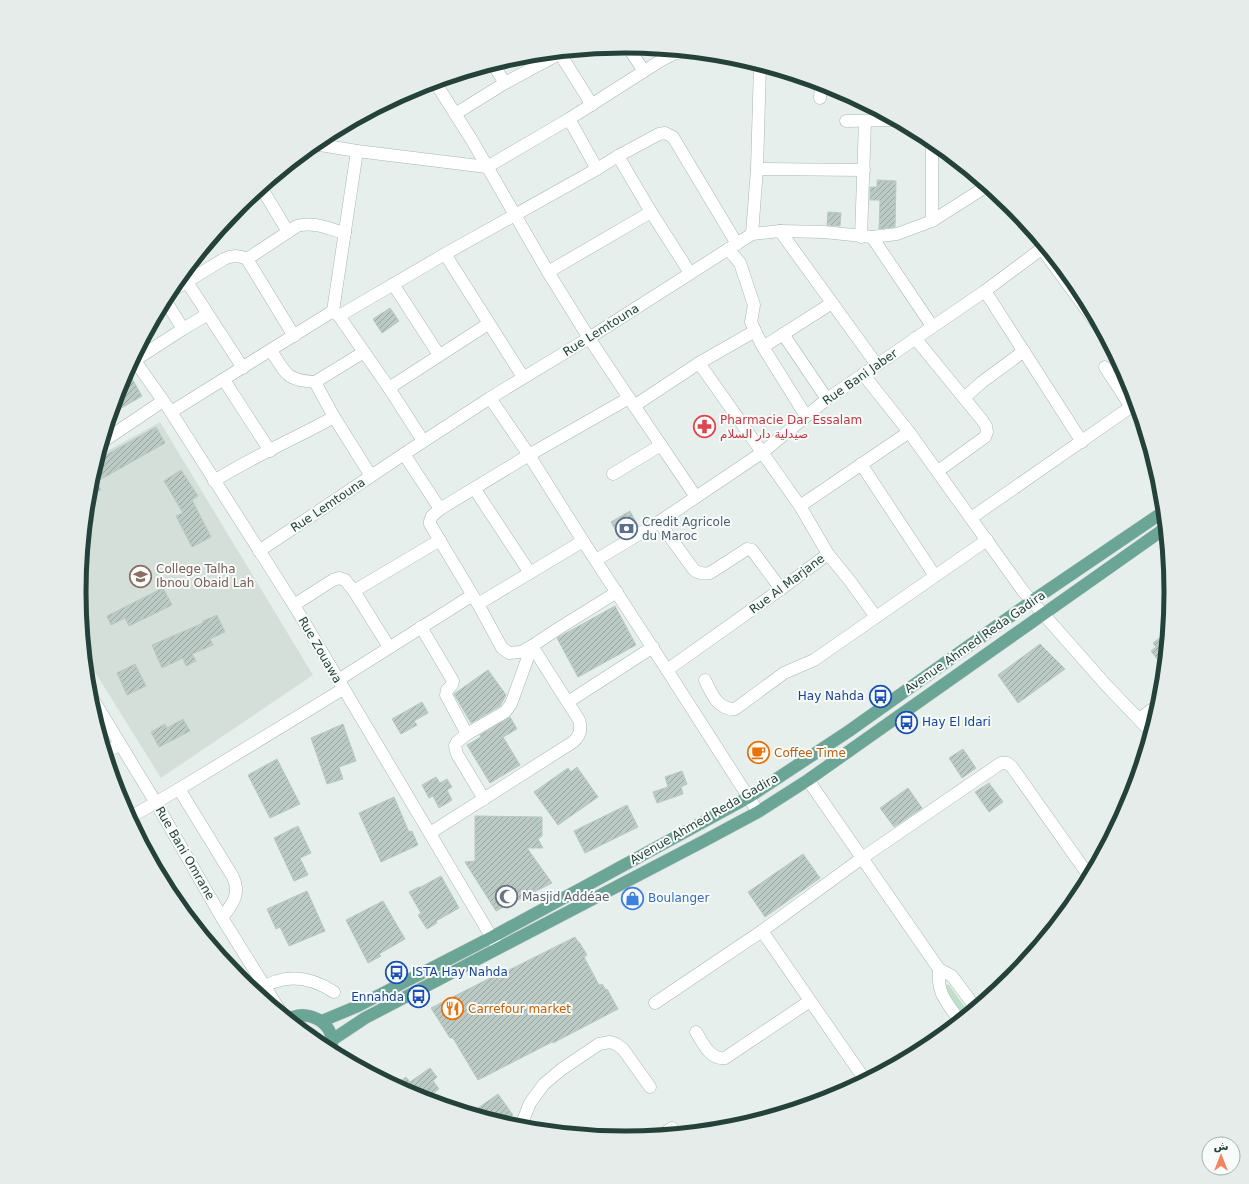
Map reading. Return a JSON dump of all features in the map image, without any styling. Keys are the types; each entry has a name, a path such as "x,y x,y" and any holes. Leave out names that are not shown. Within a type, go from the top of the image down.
{"main road":[{"name":"Avenue Ahmed Reda Gadira","path":"322,1021 358,1006 492,937 749,797 849,731 1032,601 1158,515"},
{"name":"Avenue Ahmed Reda Gadira","path":"334,1046 365,1018 758,812 808,780 1160,532"},
{"path":"293,1018 300,1015 308,1015 322,1021 327,1026 330,1043"}],"street":[{"path":"632,53 644,71"},
{"path":"323,145 487,167 569,120 671,55"},
{"path":"562,57 592,105"},
{"path":"455,114 505,83 549,59"},
{"path":"496,68 505,83"},
{"path":"752,234 757,169 760,70"},
{"path":"437,87 589,338 696,497"},
{"path":"820,98 821,90"},
{"path":"569,120 597,169"},
{"path":"865,120 864,170 866,237 932,326"},
{"path":"846,121 884,120"},
{"path":"171,412 294,336 393,284 515,216 618,156 659,134 665,133 673,136 733,246 754,304 751,322 763,346 806,416"},
{"path":"932,150 932,221"},
{"path":"357,151 345,233 336,314 389,388 423,441"},
{"path":"618,156 651,212 690,273"},
{"path":"757,169 864,170"},
{"name":"Rue Lemtouna","path":"259,551 423,441 523,377 589,338 752,234 780,231 824,232 866,237 897,234 932,221 982,189"},
{"path":"264,192 288,232"},
{"path":"548,272 651,212"},
{"path":"247,259 297,226 311,224 345,233"},
{"path":"780,231 877,365"},
{"name":"Rue Bani Jaber","path":"596,560 659,522 763,452 827,399 985,291 1040,250"},
{"path":"445,254 523,377"},
{"path":"182,285 229,256 241,256 247,259 294,336"},
{"path":"187,282 243,368"},
{"path":"393,284 439,355"},
{"path":"985,291 1082,442"},
{"path":"763,346 832,304"},
{"path":"168,305 183,329"},
{"path":"141,355 208,314"},
{"path":"389,388 488,324"},
{"path":"617,592 532,646 514,653 504,651 430,524 430,520 434,513 440,509 529,455 632,402 755,331"},
{"path":"782,334 827,399"},
{"path":"915,338 982,420 988,432 985,437 938,471"},
{"path":"271,351 288,376 300,381 315,382 364,352"},
{"path":"964,398 982,382 1024,351"},
{"name":"Rue Al Marjane","path":"667,670 828,554 800,506 699,362"},
{"name":"Rue Zouawa","path":"137,363 171,412 294,605 498,948"},
{"path":"1104,367 1126,397"},
{"path":"864,374 938,471 1023,591 1106,685 1146,727"},
{"path":"224,380 270,451"},
{"path":"315,382 334,417 371,476"},
{"path":"490,398 529,455 758,812"},
{"path":"108,438 163,401"},
{"path":"972,518 1131,408"},
{"path":"214,481 240,465 334,417"},
{"path":"800,506 909,432"},
{"path":"613,474 661,445"},
{"path":"404,454 440,509"},
{"path":"861,464 935,576"},
{"path":"474,488 530,573"},
{"path":"659,522 697,572 706,574 710,573 744,551 750,549 781,589"},
{"path":"354,591 440,540"},
{"path":"134,815 180,789 340,684 389,646 468,598 476,601 530,573 583,540"},
{"path":"705,680 712,694 721,705 734,709 784,673 808,663 988,540"},
{"path":"828,554 876,617"},
{"path":"294,605 333,580 339,578 345,580 354,591 389,646"},
{"path":"421,627 453,681 452,685 447,690 446,695 467,734"},
{"path":"430,833 577,739 581,731 579,720 532,646"},
{"path":"484,798 457,754 457,742 467,734 505,712 516,693 532,646"},
{"path":"568,702 653,647"},
{"name":"Rue Bani Omrane","path":"99,709 156,803 222,918 260,988"},
{"path":"1139,719 1150,711"},
{"path":"110,751 120,744"},
{"path":"655,1003 762,931 862,858 998,764 1004,762 1012,767 1085,871"},
{"path":"808,780 939,969 952,976 973,1003"},
{"path":"180,789 236,883 237,890 235,897 222,918"},
{"path":"762,931 862,1076"},
{"path":"939,969 938,980 941,992 957,1017"},
{"path":"260,989 285,979 305,979 320,984 334,992"},
{"path":"696,1032 712,1055 719,1058 725,1058 810,1001"},
{"path":"523,1122 530,1103 544,1084 562,1069 599,1044 610,1042 623,1049 650,1087"}],"shaded area":[{"path":"160,422 313,675 161,778 90,665 87,627 87,557 90,522 104,453"}],"green space":[{"path":"945,984 949,985 966,1009 962,1013 944,988"},
{"path":"303,1025 310,1026 317,1030 321,1037"}],"building":[{"path":"877,180 896,181 895,227 879,229 880,200 870,200 870,187 877,187"},
{"path":"828,212 841,213 840,226 827,225"},
{"path":"390,308 399,321 382,333 373,319"},
{"path":"131,377 142,396 117,410"},
{"path":"156,427 165,443 97,481 103,457"},
{"path":"181,470 198,496 192,500 211,537 192,547 176,516 183,513 164,481"},
{"path":"97,483 101,490 95,493"},
{"path":"630,511 638,526 619,537 611,522"},
{"path":"163,588 172,605 129,626 125,618 111,625 107,616"},
{"path":"615,606 636,645 578,677 557,638"},
{"path":"217,615 225,632 210,639 213,645 192,654 196,661 186,666 183,658 162,668 152,645 203,623 203,621"},
{"path":"1161,637 1159,662 1151,651 1156,647 1153,643"},
{"path":"1040,644 1065,669 1018,703 998,675"},
{"path":"135,664 146,686 127,695 117,673"},
{"path":"488,670 506,695 500,706 471,723 454,694"},
{"path":"422,702 428,713 414,721 417,725 401,734 392,719"},
{"path":"510,717 517,729 503,737 520,765 490,783 467,745 481,737 480,735"},
{"path":"183,719 190,731 159,747 151,732 165,724 167,728"},
{"path":"343,724 356,761 339,767 343,779 327,784 311,738"},
{"path":"963,749 976,768 962,778 949,758"},
{"path":"277,759 300,804 270,818 248,775"},
{"path":"577,767 598,797 558,825 534,792 568,768 571,772"},
{"path":"682,771 687,784 681,787 683,794 657,803 653,792 668,787 665,777"},
{"path":"436,777 440,783 447,779 452,787 447,790 452,800 439,808 433,796 429,798 422,785"},
{"path":"989,783 1003,802 989,812 975,792"},
{"path":"908,788 922,808 894,827 880,808"},
{"path":"394,797 409,832 412,831 418,845 381,862 359,813"},
{"path":"627,805 638,827 585,853 574,831"},
{"path":"475,816 542,817 542,836 538,839 543,848 527,848 552,883 496,911 465,862 475,861"},
{"path":"298,826 311,853 300,858 308,875 294,881 274,838"},
{"path":"803,854 820,878 765,917 748,892"},
{"path":"441,876 459,908 436,921 437,923 427,929 418,915 421,913 409,892"},
{"path":"307,891 325,931 289,946 280,927 276,929 267,909"},
{"path":"383,901 405,939 379,954 381,956 368,963 346,920"},
{"path":"575,937 587,955 584,957 599,985 602,984 606,990 607,989 618,1009 478,1080 453,1038 450,1038 431,1008"},
{"path":"430,1068 437,1077 433,1081 439,1089 431,1095 400,1081 406,1077 410,1082"},
{"path":"498,1094 513,1115 508,1118 475,1110"}],"place":[{"name":"Pharmacie Dar Essalam صيدلية دار السلام","path":"704,427"},
{"name":"Credit Agricole du Maroc","path":"627,529"},
{"name":"College Talha Ibnou Obaid Lah","path":"140,576"},
{"name":"Hay Nahda","path":"880,696"},
{"name":"Hay El Idari","path":"907,722"},
{"name":"Coffee Time","path":"759,753"},
{"name":"Masjid Addéae","path":"506,897"},
{"name":"Boulanger","path":"632,898"},
{"name":"ISTA Hay Nahda","path":"396,972"},
{"name":"Ennahda","path":"419,997"},
{"name":"Carrefour market","path":"452,1009"}]}
